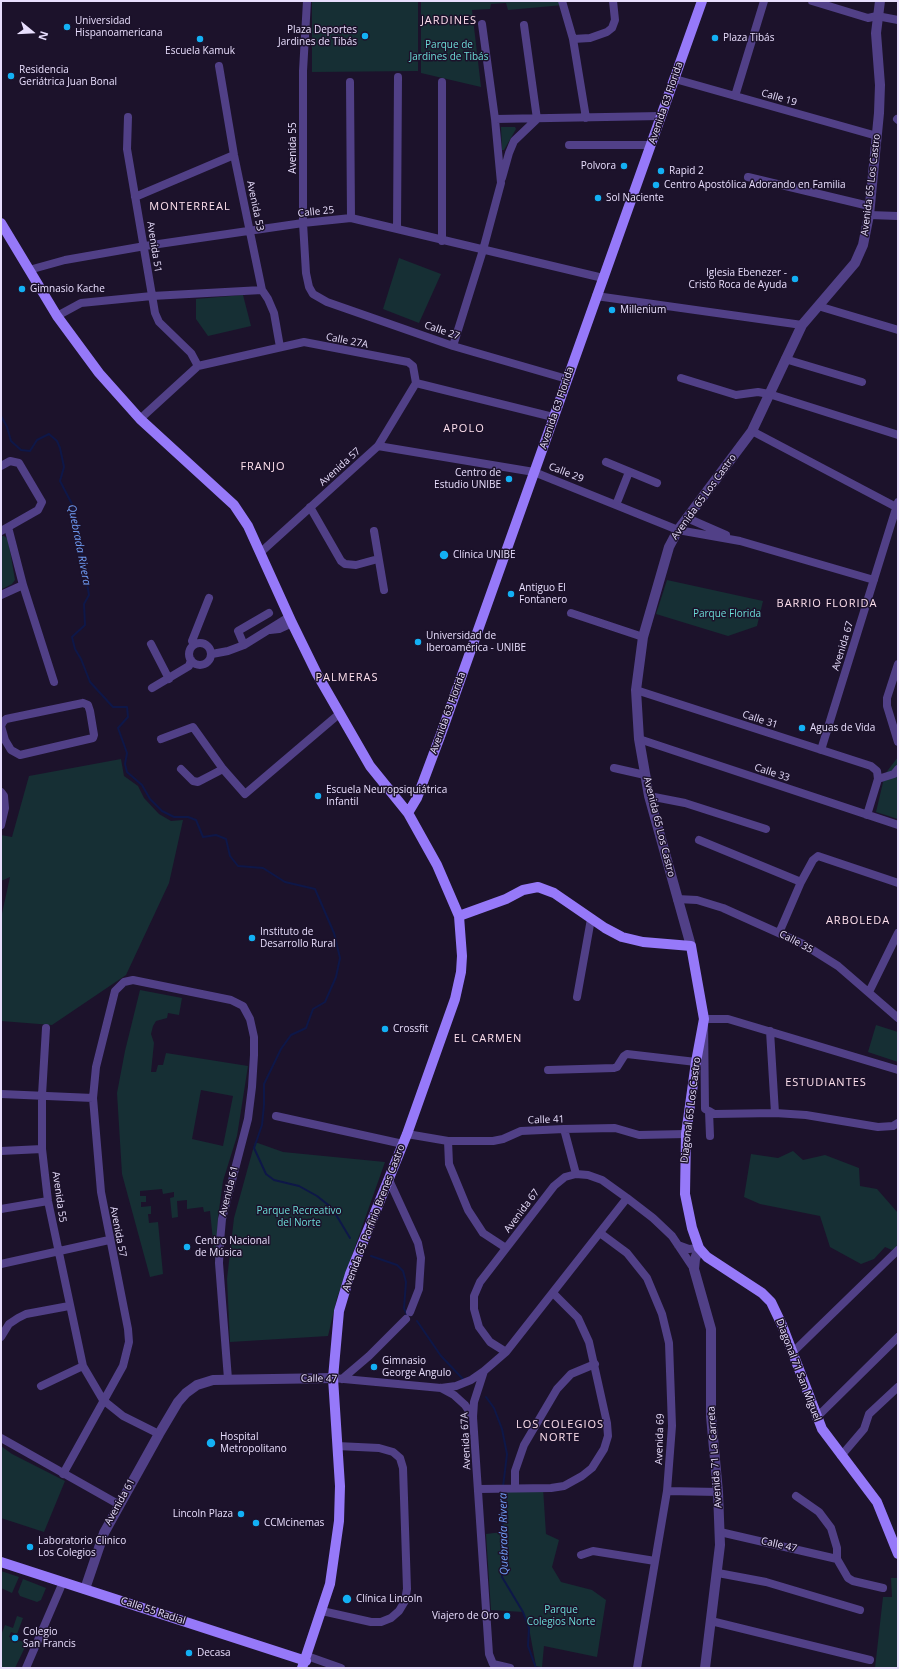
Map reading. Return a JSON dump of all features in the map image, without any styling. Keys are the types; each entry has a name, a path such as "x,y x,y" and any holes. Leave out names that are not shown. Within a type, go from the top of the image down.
{"main road":[{"name":"Avenida 63 Florida","path":"408,813 418,798 602,278 702,1"},
{"name":"Avenida 65 Porfirio Brenes Castro","path":"1,223 57,316 99,374 140,418 234,506 248,526 261,552 290,620 339,714 370,766 408,813 437,865 459,916 462,956 456,993 407,1134 350,1274 339,1311 337,1378 337,1446 340,1486 339,1521 330,1584 305,1662"},
{"path":"396,799 407,800 418,798"},
{"path":"459,916 506,899 516,892 538,887 554,893 591,919 622,937 643,942 691,946"},
{"name":"Avenida 65 Los Castro","path":"691,946 704,1019"},
{"name":"Diagonal 65 Los Castro","path":"700,1248 692,1228 685,1194 686,1134 696,1062 704,1019"},
{"name":"Diagonal 71 San Miguel","path":"700,1248 706,1256 762,1293 770,1302 793,1352 816,1418 841,1456 869,1489 877,1502 898,1554"},
{"name":"Calle 55 Radial","path":"1,1562 305,1662"}],"street":[{"name":"Avenida 55","path":"307,1 303,71 303,223 306,273 309,287 313,294"},
{"path":"562,1 573,39 586,118"},
{"path":"573,39 590,38 607,32 612,28 615,20 613,1"},
{"path":"735,96 764,1"},
{"path":"812,1 868,18 877,16 898,20"},
{"name":"Avenida 65 Los Castro","path":"691,946 649,796 639,740 636,690 643,637 669,547 678,530 752,431 802,325 855,263 863,245 869,210 877,136 880,86 877,16 880,1"},
{"path":"482,24 495,119 501,183"},
{"path":"524,25 537,119"},
{"name":"Avenida 53","path":"219,66 234,155 262,290 274,313 280,347"},
{"path":"397,229 398,77"},
{"name":"Calle 19","path":"675,79 877,136"},
{"path":"350,82 351,218"},
{"path":"442,82 442,241"},
{"path":"495,119 661,116"},
{"name":"Avenida 51","path":"128,117 127,150 145,246 155,313 159,322 191,353 198,366"},
{"path":"453,346 483,250 509,153 514,141 537,119"},
{"path":"568,145 651,145"},
{"path":"136,197 234,155"},
{"path":"748,177 869,210 898,216"},
{"name":"Calle 25","path":"29,270 64,260 145,246 303,223 351,218 442,241 602,278"},
{"path":"57,316 81,303 152,296 262,290"},
{"name":"Calle 27","path":"313,294 327,302 453,346 567,379"},
{"path":"596,296 802,325"},
{"path":"818,306 898,330"},
{"name":"Calle 27A","path":"140,418 198,366 304,342 408,362 414,366 416,383"},
{"path":"785,359 862,382"},
{"path":"681,378 736,395 758,392 770,394 898,435"},
{"path":"416,383 554,417"},
{"name":"Avenida 57","path":"261,552 378,446 416,383"},
{"path":"752,431 898,505"},
{"name":"Calle 29","path":"378,446 534,472 678,530 740,541 874,580"},
{"path":"1,466 10,461 19,463 42,502 42,506 4,529 54,682"},
{"path":"606,462 657,484"},
{"path":"616,505 629,472"},
{"name":"Avenida 67","path":"821,750 898,505"},
{"path":"310,507 341,561 345,564 356,565 378,559"},
{"name":"Calle 29","path":"687,518 740,541"},
{"path":"374,531 384,590"},
{"path":"1,595 23,585"},
{"path":"194,645 192,641 208,598"},
{"path":"244,645 238,631 269,613"},
{"path":"571,613 643,637"},
{"path":"212,654 228,651 244,645 270,630 279,629 290,620"},
{"path":"152,688 188,666 191,660 190,651 194,645 200,643 207,645 212,654 209,662 202,666 191,660"},
{"path":"150,644 169,679"},
{"path":"898,664 887,698 887,706 898,742"},
{"name":"Calle 31","path":"636,690 871,766 878,775"},
{"path":"83,703 88,705 94,735 93,738 20,755 11,750 3,742 2,726 6,719 83,703"},
{"path":"161,739 193,727 223,769 245,794 339,714"},
{"name":"Calle 33","path":"639,740 898,825"},
{"path":"614,768 645,774"},
{"path":"181,769 193,781 203,782 223,769"},
{"path":"867,815 878,775 894,774 898,769"},
{"path":"1,825 5,808 2,794"},
{"path":"649,796 685,803 766,829"},
{"path":"699,840 801,882"},
{"path":"779,933 801,882 813,860 818,856 898,883"},
{"name":"Calle 35","path":"677,899 697,900 723,908 803,944 838,966 898,1018"},
{"path":"577,997 591,919"},
{"path":"869,992 898,933"},
{"name":"Avenida 61","path":"124,982 133,980 140,981 231,1000 243,1006 250,1018 254,1037 252,1087 248,1119 222,1219 220,1242 219,1263 228,1379"},
{"name":"Avenida 57","path":"63,1474 122,1366 129,1342 128,1329 109,1240 101,1192 93,1098 96,1067 110,1009 115,991 124,982"},
{"path":"898,1070 728,1019 704,1019 705,1109 714,1114 775,1113 806,1115 878,1127 893,1126 898,1123"},
{"name":"Avenida 55","path":"46,1028 42,1095 42,1149 48,1201 69,1306 83,1366 103,1400"},
{"path":"770,1031 775,1113"},
{"path":"548,1070 614,1068 617,1067 627,1054 696,1062"},
{"path":"1,1094 93,1098"},
{"path":"709,1111 710,1136"},
{"path":"276,1116 403,1144"},
{"name":"Calle 41","path":"407,1134 448,1141 493,1141 503,1139 520,1131 564,1129 615,1128 639,1135 686,1134"},
{"path":"564,1129 576,1174 588,1175 602,1180 653,1218 672,1236 694,1269"},
{"path":"448,1141 449,1164 468,1210 483,1233 506,1248"},
{"path":"1,1151 42,1149"},
{"name":"Avenida 67","path":"506,1352 490,1342 479,1327 474,1309 474,1296 480,1282 554,1186 565,1177 576,1174"},
{"path":"389,1180 418,1243 421,1258 419,1289 410,1312"},
{"path":"484,1371 506,1352 627,1198"},
{"path":"1,1209 48,1201"},
{"name":"Avenida 69","path":"600,1233 627,1253 647,1278 662,1314 669,1343 671,1456 667,1491 637,1668"},
{"path":"1,1264 109,1240"},
{"path":"677,1245 689,1249 700,1248"},
{"path":"694,1269 695,1258 700,1248"},
{"path":"793,1352 898,1250"},
{"name":"Avenida 71 La Carreta","path":"694,1269 711,1329 711,1416 720,1532 718,1573 710,1621 705,1668"},
{"path":"478,1489 512,1487 551,1488 564,1486 582,1476 600,1458 604,1449 608,1436 607,1423 595,1364 584,1329 567,1305 553,1293"},
{"path":"1,1337 9,1324 26,1314 69,1306"},
{"path":"337,1378 369,1356 406,1319"},
{"path":"816,1418 898,1337"},
{"path":"512,1487 515,1471 524,1445 557,1389 571,1374 595,1364"},
{"path":"41,1386 83,1366"},
{"name":"Calle 47","path":"197,1385 213,1380 228,1379 337,1378 441,1388 464,1383 484,1371"},
{"name":"Avenida 67A","path":"484,1371 474,1402 473,1417 489,1654 493,1664 510,1668"},
{"name":"Avenida 61","path":"85,1589 99,1545 118,1504 178,1402 197,1385"},
{"path":"841,1456 864,1429 869,1414 898,1387"},
{"name":"Calle 47","path":"441,1388 454,1396 464,1405 473,1417"},
{"path":"103,1400 123,1416 159,1434"},
{"path":"1,1438 118,1504"},
{"path":"322,1611 371,1622 381,1622 391,1618 399,1611 405,1601 403,1468 400,1458 393,1452 379,1448 337,1446"},
{"path":"667,1491 718,1492"},
{"path":"796,1496 819,1512 831,1528 837,1548 838,1559 848,1578 853,1581 883,1588"},
{"name":"Calle 47","path":"720,1532 838,1559"},
{"path":"581,1555 593,1551 655,1561"},
{"path":"718,1573 766,1582 860,1610"},
{"path":"26,1668 63,1582"},
{"path":"710,1621 870,1660"},
{"path":"305,1662 342,1668"}],"green space":[{"name":"Plaza Deportes Jardines de Tibás","path":"312,1 418,1 418,71 312,72"},
{"name":"Parque de Jardines de Tibás","path":"421,1 562,1 563,5 508,10 506,3 491,4 490,9 472,10 481,87 421,73"},
{"path":"501,127 515,127 516,129 504,150 502,150"},
{"path":"399,258 441,274 419,323 383,309"},
{"path":"243,295 251,326 208,336 196,319 196,299"},
{"path":"1,536 8,539 15,580 12,584 2,589"},
{"name":"Parque Florida","path":"667,580 763,601 757,626 728,636 656,614"},
{"path":"898,757 898,819 876,812 885,774"},
{"path":"121,759 124,776 138,786 144,798 159,814 171,821 183,820 169,883 126,975 52,1025 1,1021 1,918 10,877 1,881 1,835 12,837 29,776"},
{"path":"140,990 182,998 179,1015 168,1013 167,1018 156,1021 153,1026 151,1034 154,1043 151,1072 156,1072 158,1065 163,1065 166,1053 248,1066 237,1136 223,1181 218,1217 216,1270 210,1211 204,1212 203,1207 187,1209 187,1200 177,1201 178,1217 172,1218 170,1198 174,1197 174,1192 163,1194 162,1189 140,1191 140,1196 146,1196 146,1202 141,1202 141,1207 151,1206 151,1214 148,1214 149,1223 158,1222 163,1274 150,1277 122,1174 117,1093 125,1051","holes":["201,1090 233,1096 223,1146 192,1139"]},
{"path":"876,1025 898,1032 898,1062 868,1052"},
{"name":"Parque Recreativo del Norte","path":"255,1142 283,1152 385,1162 337,1298 328,1336 230,1342 227,1279 234,1218"},
{"path":"793,1151 803,1160 825,1155 859,1168 860,1186 877,1189 898,1213 898,1246 892,1250 885,1247 874,1259 861,1264 830,1247 820,1216 760,1204 744,1197 751,1154 778,1158"},
{"path":"1,1446 12,1454 65,1481 44,1532 1,1518"},
{"name":"Parque Colegios Norte","path":"543,1488 546,1534 559,1540 552,1567 561,1582 592,1590 606,1600 597,1657 544,1646 542,1667 536,1666 529,1628 523,1612 491,1610 486,1534 502,1532 502,1489"},
{"path":"1,1571 19,1577 12,1593 1,1588"},
{"path":"891,1578 898,1578 898,1668 875,1668 883,1597 892,1597"},
{"path":"23,1579 46,1588 41,1600 37,1602 20,1596 18,1592"},
{"path":"17,1616 23,1618 17,1634 11,1632 9,1637 27,1643 15,1668 1,1668 1,1635 5,1625 13,1628"}],"waterway":[{"name":"Quebrada Rivera","path":"1,416 7,427 11,441 21,450 30,451 37,440 49,434 57,441 60,448 64,467 60,481 73,506 73,523 82,554 89,595 84,604 85,625 72,637 75,649 81,659 90,682 113,707 127,707 128,717 118,728 127,753 125,764 127,772 142,785 150,799 162,811 174,817 188,817 196,820 203,837 216,835 226,839 230,856 238,866 263,868 285,882 315,889 334,933 340,958 336,977 325,1002 313,1009 306,1028 291,1035 281,1049 264,1084 262,1125 254,1148 266,1174 274,1180 299,1186 317,1196 332,1208 350,1238"},
{"name":"Quebrada Rivera","path":"371,1256 397,1265 403,1271 406,1282 404,1308 407,1315"},
{"name":"Quebrada Rivera","path":"417,1321 441,1356 463,1379"},
{"name":"Quebrada Rivera","path":"486,1397 494,1408 502,1429 507,1454 503,1487"},
{"name":"Quebrada Rivera","path":"503,1492 502,1577 523,1612 529,1628 528,1646 536,1668"}],"place":[{"name":"Universidad Hispanoamericana","path":"67,27"},
{"name":"Plaza Deportes Jardines de Tibás","path":"365,36"},
{"name":"Plaza Tibás","path":"715,38"},
{"name":"Escuela Kamuk","path":"200,39"},
{"name":"Residencia Geriátrica Juan Bonal","path":"11,76"},
{"name":"Polvora","path":"624,166"},
{"name":"Rapid 2","path":"661,171"},
{"name":"Centro Apostólica Adorando en Familia","path":"656,185"},
{"name":"Sol Naciente","path":"598,198"},
{"name":"Iglesia Ebenezer - Cristo Roca de Ayuda","path":"795,279"},
{"name":"Gimnasio Kache","path":"22,289"},
{"name":"Millenium","path":"612,310"},
{"name":"Centro de Estudio UNIBE","path":"509,479"},
{"name":"Clínica UNIBE","path":"444,555"},
{"name":"Antiguo El Fontanero","path":"511,594"},
{"name":"Universidad de Iberoamérica - UNIBE","path":"418,642"},
{"name":"Aguas de Vida","path":"802,728"},
{"name":"Escuela Neuropsiquiátrica Infantil","path":"318,796"},
{"name":"Instituto de Desarrollo Rural","path":"252,938"},
{"name":"Crossfit","path":"385,1029"},
{"name":"Centro Nacional de Música","path":"187,1247"},
{"name":"Gimnasio George Angulo","path":"374,1367"},
{"name":"Hospital Metropolitano","path":"211,1443"},
{"name":"Lincoln Plaza","path":"241,1514"},
{"name":"CCMcinemas","path":"256,1523"},
{"name":"Laboratorio Clinico Los Colegios","path":"30,1547"},
{"name":"Clínica Lincoln","path":"347,1599"},
{"name":"Viajero de Oro","path":"507,1616"},
{"name":"Colegio San Francis","path":"15,1638"},
{"name":"Decasa","path":"189,1653"}],"district":[{"name":"JARDINES","path":"449,21"},
{"name":"MONTERREAL","path":"190,207"},
{"name":"APOLO","path":"464,429"},
{"name":"FRANJO","path":"263,467"},
{"name":"BARRIO FLORIDA","path":"827,604"},
{"name":"PALMERAS","path":"347,678"},
{"name":"ARBOLEDA","path":"858,921"},
{"name":"EL CARMEN","path":"488,1039"},
{"name":"ESTUDIANTES","path":"826,1083"},
{"name":"LOS COLEGIOS NORTE","path":"560,1431"}]}
